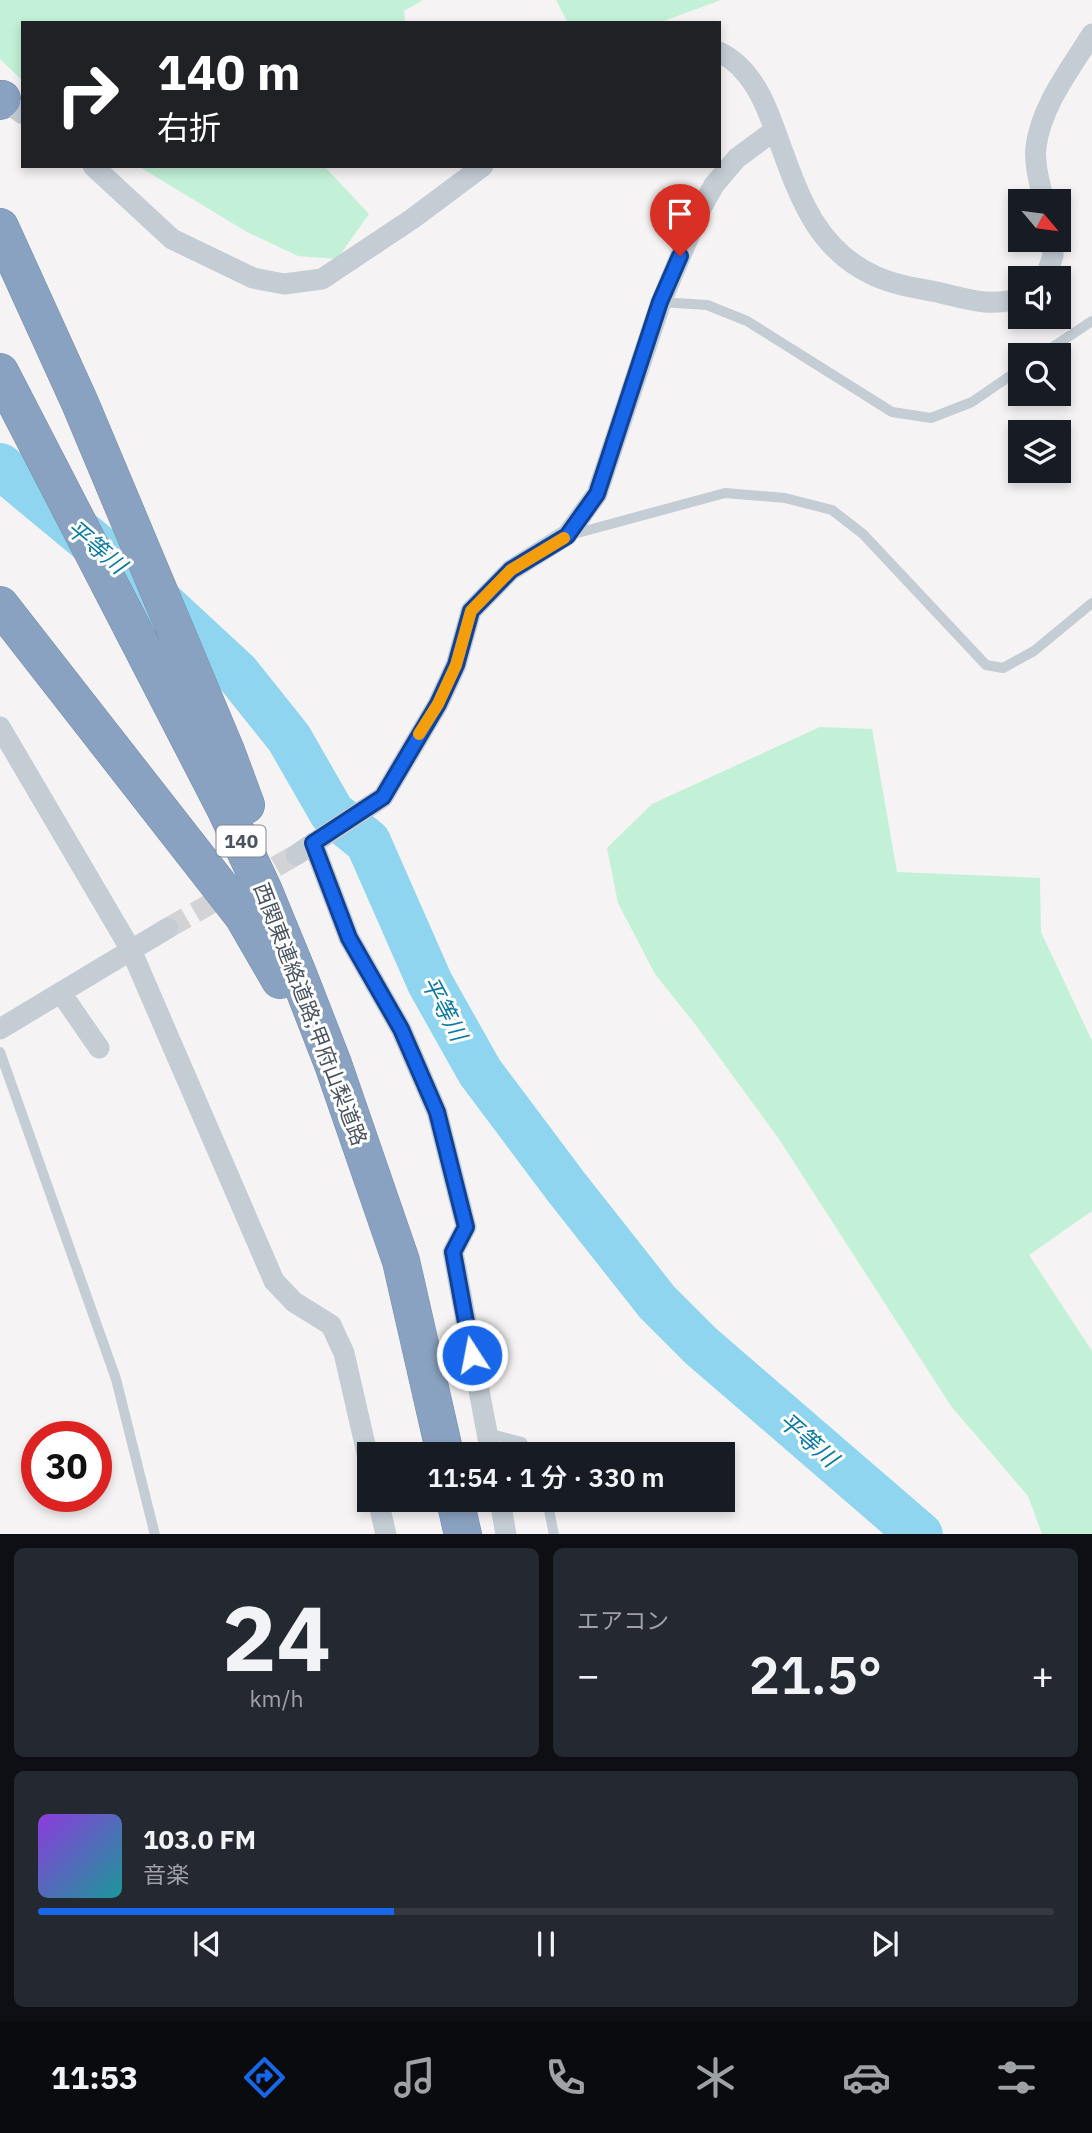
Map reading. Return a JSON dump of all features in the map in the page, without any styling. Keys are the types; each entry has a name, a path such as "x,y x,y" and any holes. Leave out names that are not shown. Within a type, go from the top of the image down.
{"highway":[{"path":"0,227 80,403 226,751 276,892 298,974"},
{"name":"西関東連絡道路;甲府山梨道路","path":"6,385 177,712 263,888 370,1167 401,1261 441,1442"},
{"path":"0,605 243,915 275,970 370,1167"},
{"path":"458,1512 463,1534"}],"street":[{"path":"1042,189 1036,147 1055,96 1092,34"},
{"path":"721,53 742,67 761,96 790,173 824,239 850,261 874,276 985,302 1008,302"},
{"path":"489,1442 453,1252 466,1227 437,1112 401,1029 349,938 304,849 383,797 438,704 456,665 471,611 511,570 567,536 597,494 660,302 700,210 714,186 737,158 775,130"},
{"path":"95,168 172,239 253,278 284,284 323,279 412,219 480,168"},
{"path":"0,727 131,950 274,1281 294,1302 331,1325 344,1353 364,1442"},
{"path":"0,1029 168,928"},
{"path":"61,993 99,1048"},
{"path":"381,1512 386,1534"},
{"path":"502,1512 506,1534"}],"lane":[{"path":"660,302 707,305 747,321 892,412 930,418 972,402 1008,377"},
{"path":"1059,343 1092,321"},
{"path":"567,536 725,493 785,498 832,510 863,534 986,665 1003,668 1034,651 1092,603"},
{"path":"0,1052 116,1379 155,1534"},
{"path":"487,1433 523,1442"},
{"path":"549,1512 554,1534"}],"green space":[{"path":"0,0 423,0 404,11 405,21 21,21 21,79 0,59"},
{"path":"556,0 721,0 663,21 567,21"},
{"path":"141,168 326,168 369,214 337,259 298,256 247,232"},
{"path":"820,727 872,729 897,872 1040,878 1041,932 1092,1041 1092,1211 1029,1255 1092,1351 1092,1534 1042,1534 1028,1496 951,1406 779,1139 655,974 618,903 607,848 652,804"}],"waterway":[{"name":"平等川","path":"0,466 128,572 237,673 289,738 332,813 368,842 430,983 480,1072 657,1302 701,1346 919,1534"}],"tunnel":[{"path":"168,928 296,855"}],"slow traffic":[{"path":"419,734 438,704 456,665 471,611 511,570 564,538"}],"route":[{"path":"472,1355 453,1252 466,1227 437,1112 401,1029 349,938 313,843 383,797 438,704 456,665 471,611 511,570 567,536 597,494 660,302 680,256"}]}
